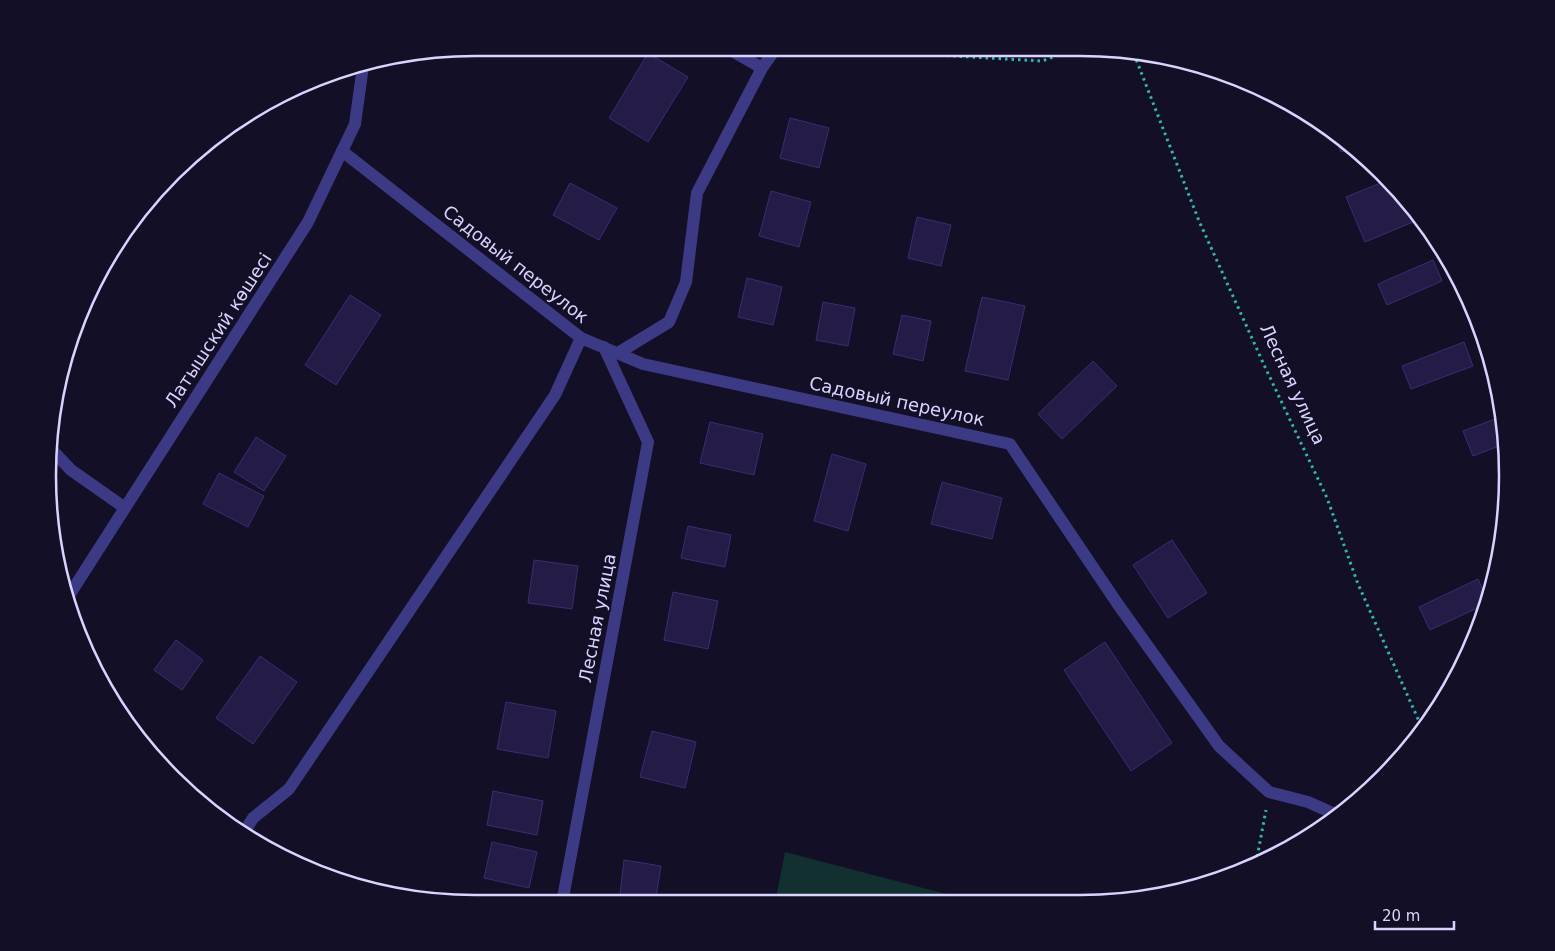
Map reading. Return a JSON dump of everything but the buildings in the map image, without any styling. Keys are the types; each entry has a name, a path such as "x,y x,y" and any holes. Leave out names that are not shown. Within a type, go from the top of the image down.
{"street":[{"path":"741,56 762,68"},
{"path":"618,353 669,322 686,282 697,193 762,68 770,56"},
{"name":"Латышский көшесі","path":"73,590 308,222 355,124 362,72"},
{"name":"Садовый переулок","path":"342,150 581,338 643,364 1010,444 1117,603 1219,746 1269,792 1308,802 1330,812"},
{"path":"247,827 253,818 289,790 555,395 581,338"},
{"name":"Лесная улица","path":"563,895 648,442 604,347"},
{"path":"57,455 71,470 125,508"}],"path":[{"path":"954,56 1042,61 1056,56"},
{"name":"Лесная улица","path":"1136,60 1199,221 1265,368 1327,498 1358,584 1419,721"},
{"path":"1257,855 1269,792"}],"green space":[{"path":"785,852 950,895 777,895"}]}
